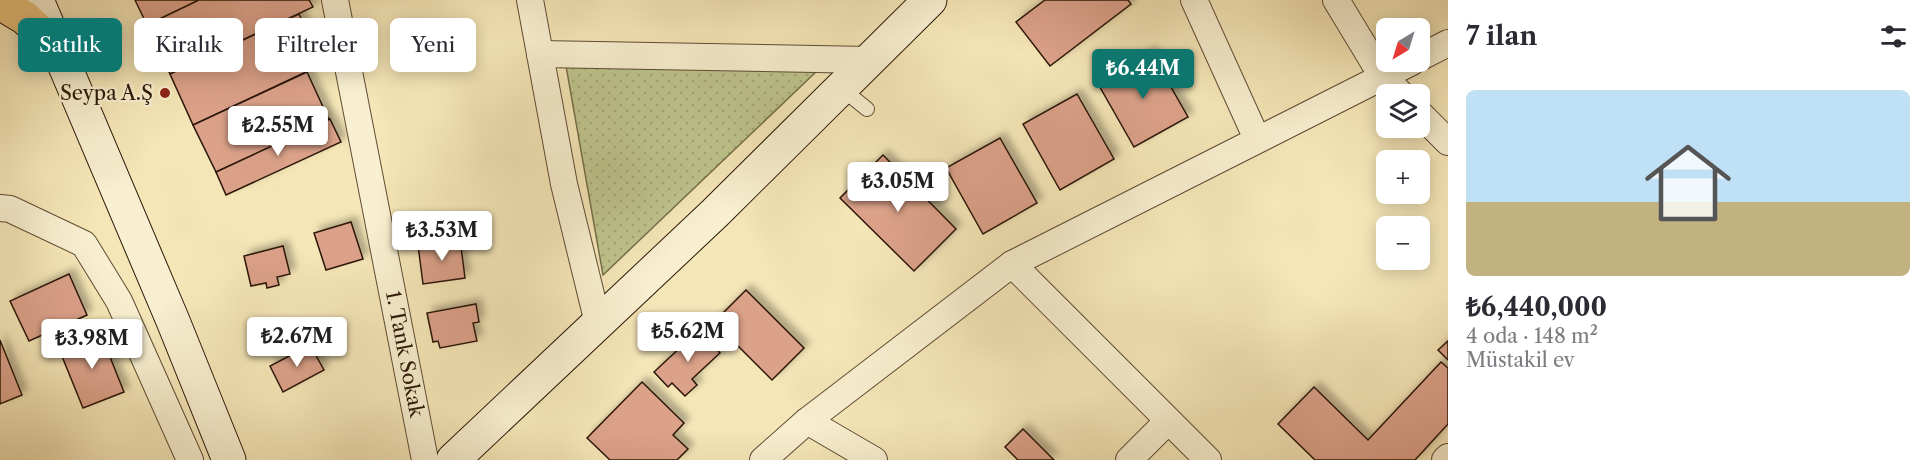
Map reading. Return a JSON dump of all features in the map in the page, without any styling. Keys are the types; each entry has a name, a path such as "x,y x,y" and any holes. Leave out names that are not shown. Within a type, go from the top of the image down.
{"highway":[{"path":"0,3 24,18"}],"street":[{"path":"37,0 45,18"},
{"name":"1. Tank Sokak","path":"335,0 425,460"},
{"path":"530,0 564,184 597,323"},
{"path":"453,460 715,213 930,0"},
{"path":"1194,0 1257,139"},
{"path":"1335,0 1382,76 1390,84"},
{"path":"1430,52 1448,43"},
{"path":"540,54 870,60"},
{"path":"68,72 229,460"},
{"path":"763,460 807,421 1012,264 1391,72"},
{"path":"1430,124 1448,142"},
{"path":"0,208 10,209 84,244 119,301 190,460"},
{"path":"1012,264 1208,460"},
{"path":"807,421 874,460"},
{"path":"1129,460 1168,421"}],"lane":[{"path":"841,88 867,109"}],"green space":[{"path":"566,66 819,69 603,275"}],"building":[{"path":"135,0 199,0 162,18 144,18"},
{"path":"199,0 309,0 313,7 290,18 255,18 255,34 243,40 243,18 162,18"},
{"path":"1045,0 1128,0 1131,4 1050,66 1016,22"},
{"path":"255,34 255,72 306,72 193,125 170,74 174,72 243,72 243,40"},
{"path":"1151,52 1188,117 1134,147 1097,82"},
{"path":"307,72 329,120 216,172 193,125"},
{"path":"1077,94 1114,159 1060,190 1023,124"},
{"path":"330,119 341,142 226,195 216,172"},
{"path":"1000,138 1037,203 983,234 946,168"},
{"path":"883,155 956,229 914,271 840,198"},
{"path":"351,222 363,259 326,270 314,233"},
{"path":"460,239 465,278 423,284 418,245"},
{"path":"283,246 290,274 277,277 279,285 267,288 266,283 251,286 244,256"},
{"path":"69,274 87,315 29,341 10,301"},
{"path":"746,290 804,348 772,380 714,322"},
{"path":"476,304 479,322 473,323 477,341 440,348 438,341 433,342 427,313"},
{"path":"699,330 720,353 692,379 697,385 685,396 672,383 668,387 654,372"},
{"path":"100,332 124,392 83,408 59,349"},
{"path":"0,340 22,395 0,404"},
{"path":"1448,341 1448,360 1438,350"},
{"path":"310,345 324,370 283,392 270,366"},
{"path":"1441,362 1448,368 1448,424 1415,460 1315,460 1278,424 1314,387 1368,440"},
{"path":"642,382 684,423 673,435 688,449 677,460 610,460 587,438"},
{"path":"1023,429 1054,460 1018,460 1005,447"}],"place":[{"name":"Seypa A.Ş","path":"165,93"}]}
